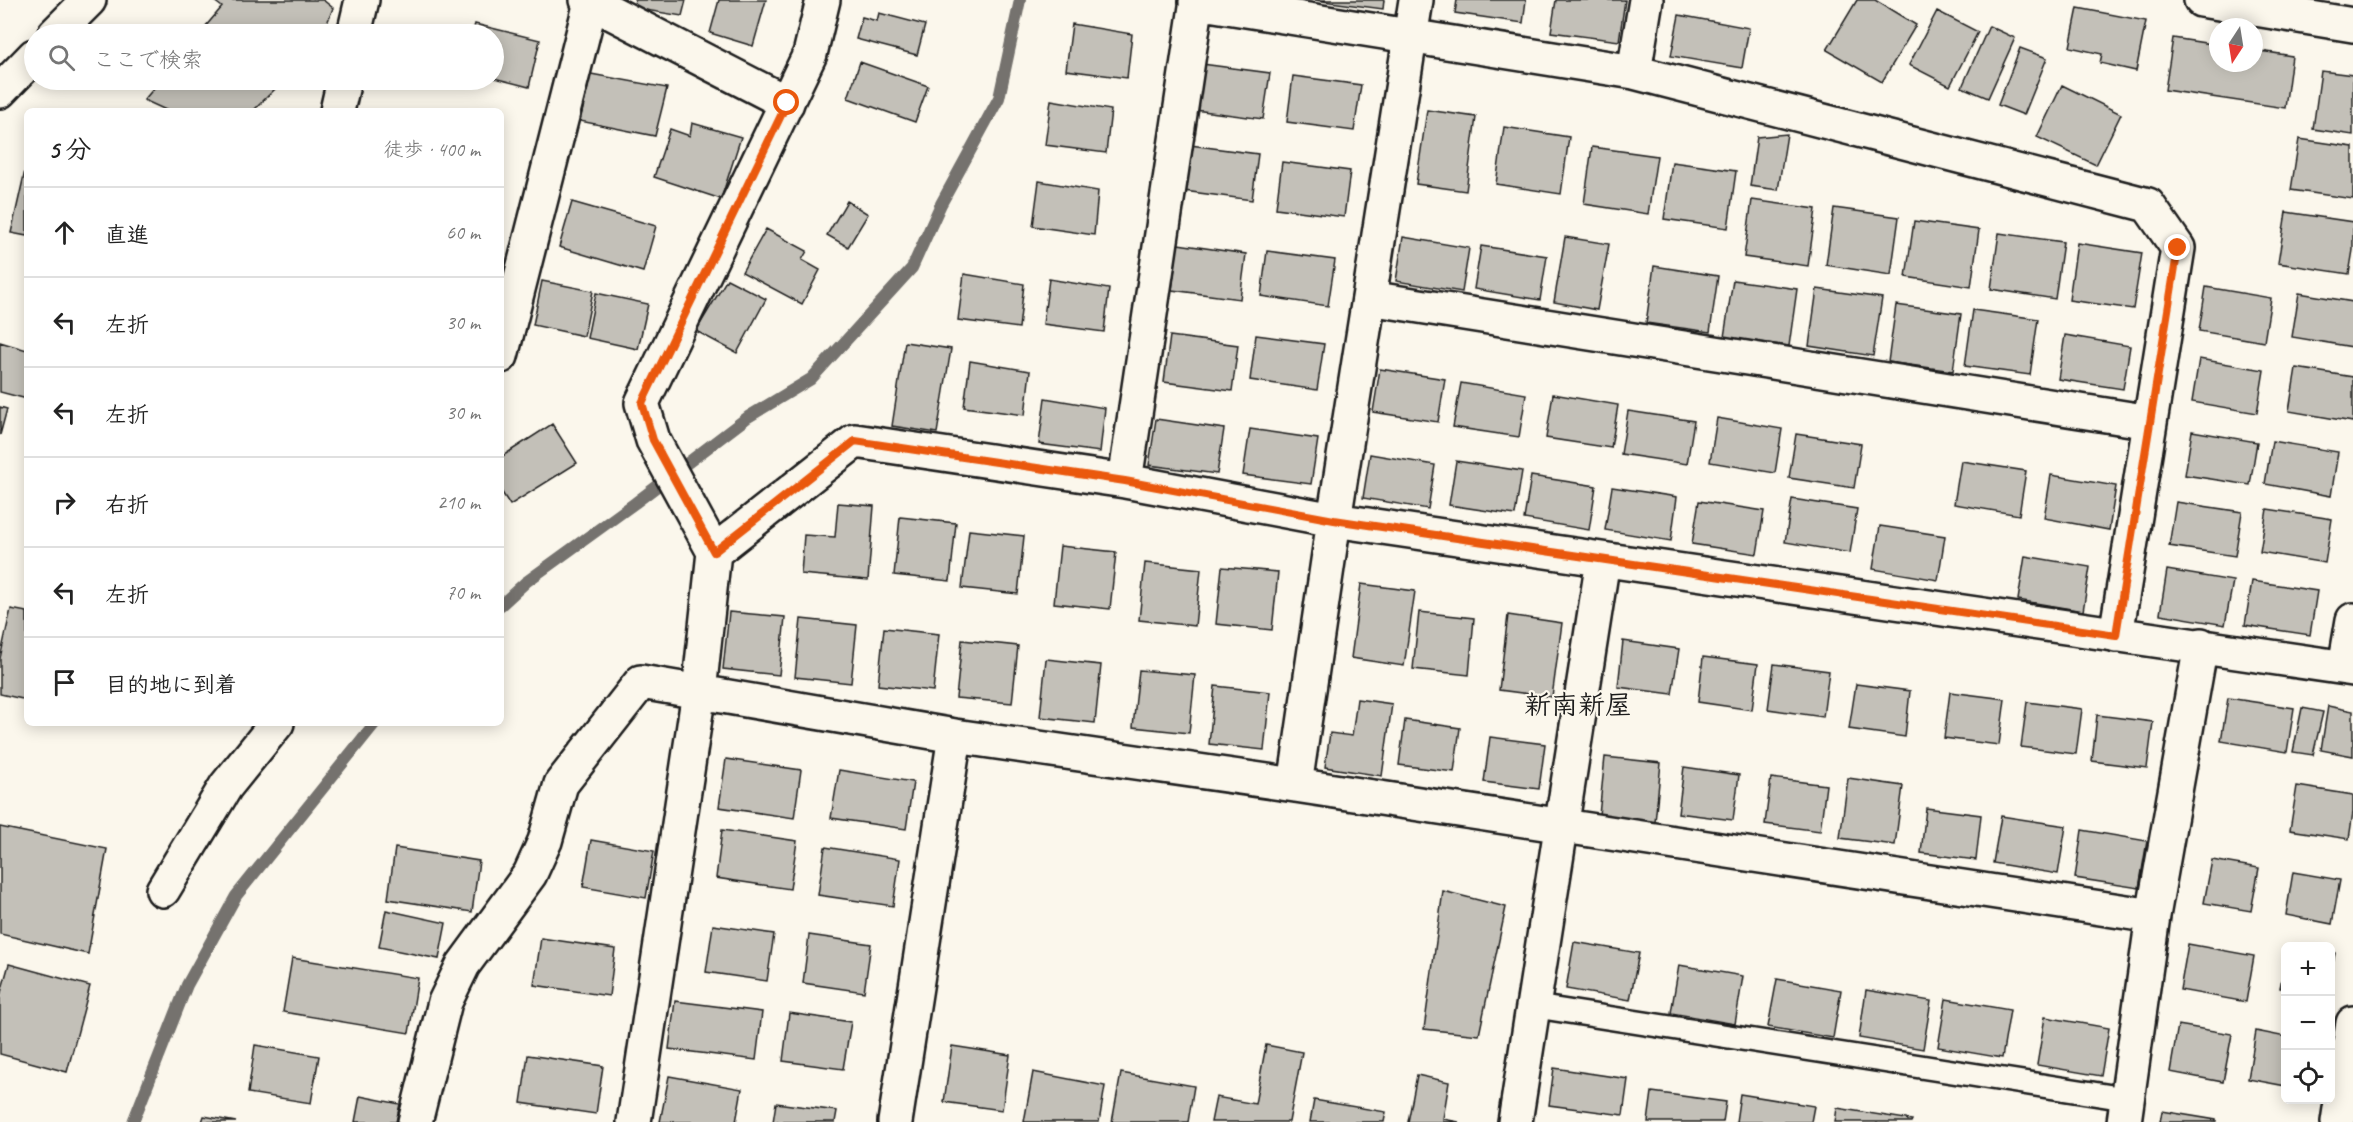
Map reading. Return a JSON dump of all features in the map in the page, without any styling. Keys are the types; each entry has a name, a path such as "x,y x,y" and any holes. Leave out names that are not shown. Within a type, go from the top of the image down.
{"street":[{"path":"65,24 89,0"},
{"path":"356,24 362,0"},
{"path":"634,1122 699,692 714,552 653,440 642,403 810,54 823,0"},
{"path":"1295,785 1334,520 1416,0"},
{"path":"1634,72 1646,0"},
{"path":"2201,0 2280,7 2353,26"},
{"path":"504,344 589,1 787,103"},
{"path":"1125,481 1197,1 1634,72 2148,205 2178,248 2116,635"},
{"path":"0,92 24,67"},
{"path":"338,108 342,90"},
{"path":"1369,298 2150,422"},
{"path":"714,552 855,441 1125,481 1334,520 2349,668 2353,620"},
{"path":"1515,1122 1603,560"},
{"path":"2126,1110 2153,916 2201,645"},
{"path":"415,1122 445,1002 463,966 530,873 544,841 561,784 641,682 955,736 1295,785 2153,916"},
{"path":"163,890 226,786 275,726"},
{"path":"895,1122 955,736"},
{"path":"2338,1122 2353,1023"}],"lane":[{"path":"1533,1006 2126,1110"}],"building":[{"path":"213,0 323,0 333,8 327,24 208,24 222,7"},
{"path":"635,0 686,0 682,16 633,8"},
{"path":"719,0 766,0 753,46 710,33"},
{"path":"1315,0 1384,0 1383,9"},
{"path":"1457,0 1526,0 1523,23 1455,13"},
{"path":"1556,0 1625,0 1619,41 1551,32"},
{"path":"1857,0 1875,0 1916,25 1882,82 1827,50"},
{"path":"2078,8 2146,21 2136,71 2100,63 2102,54 2070,47"},
{"path":"1937,11 1978,32 1950,86 1909,65"},
{"path":"879,13 925,25 917,55 856,39 862,17 877,21"},
{"path":"1679,15 1749,28 1742,68 1671,56"},
{"path":"1072,24 1132,34 1127,78 1066,70"},
{"path":"1989,26 2015,38 1988,98 1962,87"},
{"path":"504,31 540,40 529,87 504,81"},
{"path":"2173,38 2209,44 2209,72 2263,72 2263,51 2292,56 2285,108 2165,90"},
{"path":"2020,48 2047,58 2024,115 1998,105"},
{"path":"860,62 928,86 915,122 848,98"},
{"path":"1202,64 1270,73 1263,119 1195,110"},
{"path":"2321,71 2353,75 2353,135 2313,129"},
{"path":"591,74 667,88 655,136 580,121"},
{"path":"1293,76 1361,85 1354,131 1287,122"},
{"path":"2062,85 2121,114 2096,165 2037,137"},
{"path":"152,90 274,90 256,108 161,108 144,100"},
{"path":"1051,100 1111,110 1106,153 1045,145"},
{"path":"1427,110 1476,117 1466,191 1416,184"},
{"path":"692,123 741,137 721,199 654,177 670,129 690,136"},
{"path":"1504,127 1569,137 1561,194 1496,184"},
{"path":"1787,134 1778,190 1750,186 1757,137"},
{"path":"2299,139 2353,147 2353,199 2291,190"},
{"path":"1190,145 1258,154 1252,200 1184,191"},
{"path":"1592,147 1657,156 1648,214 1584,204"},
{"path":"1282,162 1350,171 1344,217 1276,208"},
{"path":"1672,162 1736,171 1728,228 1664,219"},
{"path":"24,175 24,235 11,233"},
{"path":"1039,181 1098,191 1094,235 1033,226"},
{"path":"1752,200 1816,209 1808,266 1744,257"},
{"path":"847,201 868,214 848,247 827,235"},
{"path":"572,202 656,226 643,272 559,247"},
{"path":"1834,208 1899,217 1891,275 1826,265"},
{"path":"2286,212 2353,222 2353,250 2349,274 2278,263"},
{"path":"1914,221 1979,230 1971,287 1906,277"},
{"path":"766,229 807,251 802,260 820,270 802,304 742,272"},
{"path":"1999,233 2063,242 2055,299 1991,289"},
{"path":"1403,237 1469,248 1462,292 1396,281"},
{"path":"1565,237 1609,244 1597,310 1554,302"},
{"path":"2077,243 2142,253 2133,309 2069,300"},
{"path":"1178,244 1246,254 1240,299 1172,290"},
{"path":"1481,246 1547,256 1540,300 1474,289"},
{"path":"1267,251 1335,260 1328,306 1261,296"},
{"path":"1654,266 1718,276 1710,332 1646,323"},
{"path":"964,274 1024,284 1019,328 958,320"},
{"path":"727,279 766,299 737,353 696,331"},
{"path":"1049,279 1109,289 1104,332 1043,324"},
{"path":"1733,280 1797,289 1789,346 1724,337"},
{"path":"542,281 593,291 584,336 533,325"},
{"path":"2206,287 2271,298 2264,342 2199,331"},
{"path":"1817,289 1882,298 1873,356 1809,346"},
{"path":"596,293 648,304 638,349 587,338"},
{"path":"2299,293 2353,302 2353,347 2292,337"},
{"path":"1896,305 1961,314 1953,371 1888,362"},
{"path":"1973,310 2038,319 2030,375 1965,366"},
{"path":"1256,335 1324,344 1317,390 1250,380"},
{"path":"2065,335 2130,346 2123,389 2058,379"},
{"path":"1170,336 1238,345 1232,391 1164,382"},
{"path":"0,342 24,349 24,398 0,392"},
{"path":"905,342 951,349 937,433 892,426"},
{"path":"2199,359 2264,370 2257,413 2192,402"},
{"path":"970,361 1030,371 1025,415 964,407"},
{"path":"2296,368 2353,377 2353,422 2289,411"},
{"path":"1380,369 1445,379 1438,422 1373,412"},
{"path":"1461,383 1526,394 1519,437 1453,427"},
{"path":"1553,394 1618,405 1611,448 1546,438"},
{"path":"1045,398 1105,408 1100,452 1039,444"},
{"path":"0,407 7,409 0,435"},
{"path":"1628,411 1694,421 1687,464 1621,454"},
{"path":"1717,418 1782,429 1775,473 1710,462"},
{"path":"1156,419 1224,429 1217,474 1149,465"},
{"path":"552,424 577,463 510,505 504,496 504,455"},
{"path":"1250,429 1318,439 1311,484 1243,475"},
{"path":"2192,431 2257,442 2250,485 2185,475"},
{"path":"1796,434 1861,444 1854,488 1789,478"},
{"path":"2272,441 2338,452 2331,496 2265,484"},
{"path":"1370,454 1435,465 1428,509 1363,498"},
{"path":"1456,461 1522,471 1515,515 1449,505"},
{"path":"1961,461 2026,471 2019,515 1954,504"},
{"path":"2051,475 2116,486 2109,530 2044,518"},
{"path":"1531,476 1596,486 1589,530 1524,519"},
{"path":"1612,487 1677,497 1671,541 1605,530"},
{"path":"1792,499 1857,509 1850,553 1785,542"},
{"path":"1699,501 1764,511 1757,554 1692,544"},
{"path":"2176,502 2242,512 2235,556 2169,546"},
{"path":"838,503 874,506 868,580 801,574 804,535 835,537"},
{"path":"2267,509 2332,519 2325,563 2260,552"},
{"path":"900,517 956,523 950,581 894,575"},
{"path":"1880,526 1945,536 1938,580 1873,569"},
{"path":"969,530 1024,536 1018,594 962,588"},
{"path":"1060,546 1116,552 1110,609 1054,603"},
{"path":"2025,556 2090,567 2083,611 2018,600"},
{"path":"1145,563 1201,569 1195,626 1139,620"},
{"path":"1222,567 1278,572 1272,630 1216,624"},
{"path":"2167,570 2233,581 2225,625 2160,614"},
{"path":"2252,581 2317,591 2310,635 2245,625"},
{"path":"1361,584 1415,591 1404,666 1351,658"},
{"path":"11,609 24,611 24,699 0,694 0,658"},
{"path":"729,612 785,617 779,675 723,669"},
{"path":"1419,612 1474,618 1469,675 1413,669"},
{"path":"1508,615 1562,623 1552,697 1499,690"},
{"path":"801,619 857,625 851,683 795,677"},
{"path":"884,628 939,634 933,691 878,685"},
{"path":"962,640 1018,646 1012,703 956,698"},
{"path":"1623,641 1679,649 1672,694 1618,687"},
{"path":"1703,657 1758,664 1752,710 1698,702"},
{"path":"1046,659 1101,665 1095,723 1040,717"},
{"path":"1774,664 1829,671 1823,717 1768,709"},
{"path":"1139,670 1195,675 1189,733 1133,727"},
{"path":"1856,684 1910,691 1905,737 1849,729"},
{"path":"1215,686 1270,692 1264,750 1209,744"},
{"path":"1950,692 2005,699 1999,745 1944,738"},
{"path":"2228,698 2294,708 2287,752 2221,741"},
{"path":"1357,699 1392,704 1382,776 1325,767 1330,733 1352,736"},
{"path":"2027,702 2082,709 2076,754 2021,747"},
{"path":"2328,706 2353,711 2353,756 2321,750"},
{"path":"2302,708 2323,712 2313,755 2293,752"},
{"path":"2097,715 2153,722 2147,768 2092,761"},
{"path":"1405,720 1460,728 1454,772 1399,765"},
{"path":"1490,737 1545,744 1539,789 1484,782"},
{"path":"1605,757 1661,763 1655,822 1599,815"},
{"path":"726,759 801,770 794,818 719,807"},
{"path":"1684,767 1739,775 1733,820 1678,813"},
{"path":"839,770 913,782 906,829 831,818"},
{"path":"1771,778 1826,785 1820,831 1765,824"},
{"path":"1848,778 1903,786 1895,845 1840,838"},
{"path":"2297,786 2353,795 2349,839 2290,830"},
{"path":"1926,808 1981,815 1976,860 1921,853"},
{"path":"2001,816 2066,826 2058,874 1993,863"},
{"path":"0,827 107,849 88,954 0,934"},
{"path":"722,830 797,841 790,889 716,878"},
{"path":"2082,830 2147,841 2139,888 2075,878"},
{"path":"591,840 654,851 646,898 583,887"},
{"path":"825,847 900,859 893,906 818,895"},
{"path":"395,848 479,861 472,912 388,899"},
{"path":"2212,860 2259,868 2251,911 2204,903"},
{"path":"2293,872 2340,880 2332,924 2286,915"},
{"path":"1443,891 1506,907 1479,1035 1424,1029"},
{"path":"386,910 446,923 439,959 379,947"},
{"path":"713,925 774,934 767,981 706,972"},
{"path":"809,935 871,944 864,992 803,983"},
{"path":"541,938 615,949 609,996 534,985"},
{"path":"1574,942 1639,953 1630,1000 1566,989"},
{"path":"2188,944 2254,956 2246,1002 2180,990"},
{"path":"292,958 418,978 409,1033 283,1012"},
{"path":"9,964 90,986 67,1072 0,1054 0,996"},
{"path":"1679,965 1743,976 1735,1024 1671,1013"},
{"path":"1777,979 1841,990 1833,1038 1768,1027"},
{"path":"1866,990 1931,1001 1923,1049 1859,1038"},
{"path":"1946,999 2010,1010 2002,1058 1938,1047"},
{"path":"675,1001 762,1012 756,1060 669,1049"},
{"path":"789,1013 851,1022 843,1069 783,1061"},
{"path":"2045,1017 2109,1028 2101,1076 2037,1065"},
{"path":"2178,1025 2232,1034 2223,1082 2170,1072"},
{"path":"2256,1031 2281,1036 2281,1085 2248,1079"},
{"path":"255,1045 319,1056 311,1103 248,1093"},
{"path":"1266,1045 1302,1052 1289,1122 1211,1122 1216,1097 1255,1104"},
{"path":"952,1046 1010,1055 1002,1110 944,1102"},
{"path":"528,1055 603,1066 596,1114 521,1103"},
{"path":"1554,1068 1628,1079 1623,1115 1549,1105"},
{"path":"1033,1072 1105,1086 1099,1122 1024,1122"},
{"path":"1121,1073 1194,1086 1188,1122 1112,1122"},
{"path":"1417,1075 1449,1082 1443,1119 1459,1122 1408,1122"},
{"path":"669,1076 742,1089 736,1122 660,1122"},
{"path":"1652,1092 1726,1102 1723,1122 1648,1122"},
{"path":"1740,1094 1814,1106 1811,1122 1736,1122"},
{"path":"360,1096 400,1104 396,1122 355,1122"},
{"path":"1314,1100 1386,1112 1384,1122 1310,1122"},
{"path":"776,1103 837,1111 835,1122 773,1122"},
{"path":"1837,1108 1912,1120 1911,1122 1835,1122"},
{"path":"2162,1111 2216,1120 2216,1122 2160,1122"},
{"path":"204,1116 236,1122 202,1122"}],"waterway":[{"path":"504,602 526,582 748,417 811,379 912,268 941,204 999,98 1020,0"},
{"path":"133,1122 187,985 236,896 373,726"}],"district":[{"name":"新南新屋","path":"1578,705"}],"route":[{"path":"787,103 642,403 653,440 714,552 855,441 1125,481 1334,520 2116,635 2178,248"}]}
